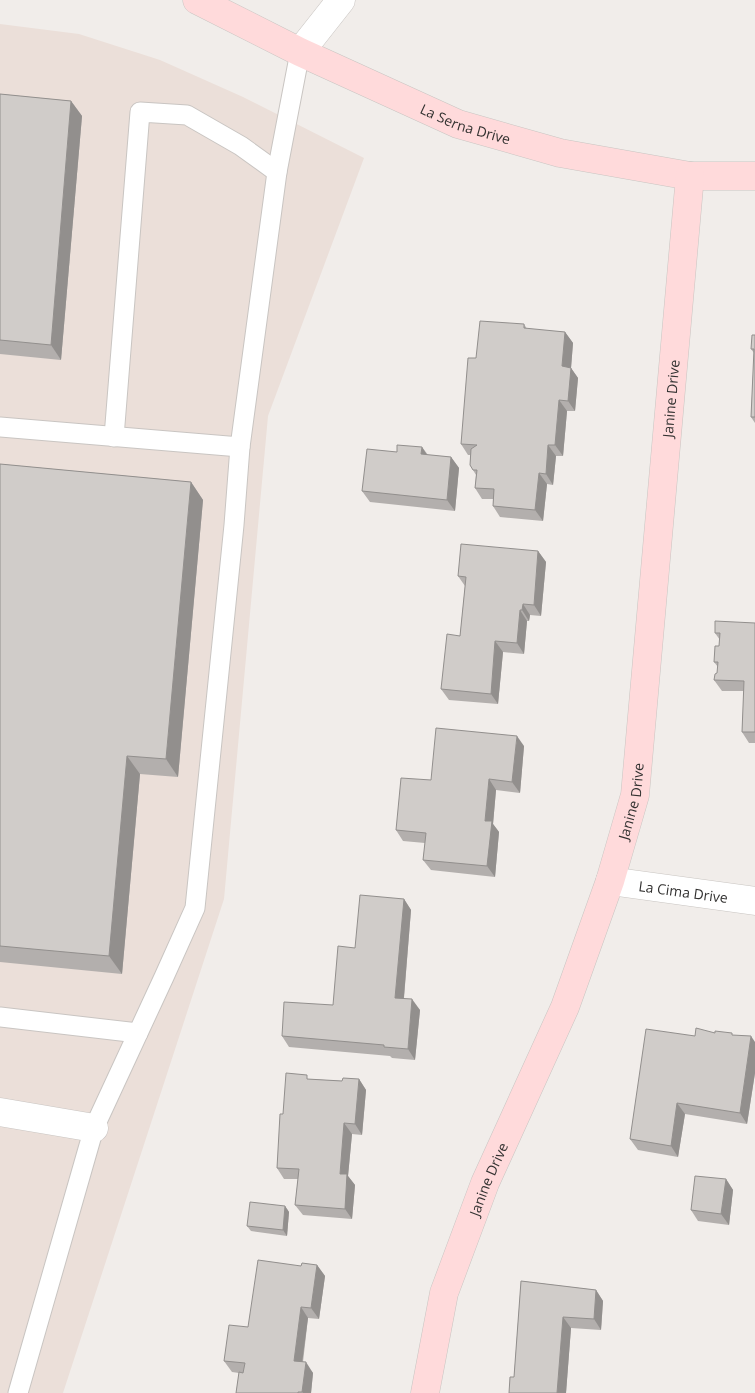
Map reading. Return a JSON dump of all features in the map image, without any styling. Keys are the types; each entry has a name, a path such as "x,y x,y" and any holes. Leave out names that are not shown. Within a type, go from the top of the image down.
{"street":[{"name":"La Serna Drive","path":"197,0 300,52 458,124 560,153 690,176 755,176"},
{"path":"300,52 342,0"},
{"name":"Janine Drive","path":"424,1393 444,1293 485,1183 565,1007 610,881 634,795 690,176"},
{"name":"La Cima Drive","path":"610,881 755,901"},
{"path":"0,1112 94,1128"}],"lane":[{"path":"18,1393 94,1128 194,908 234,525 240,447 277,172 300,52"},
{"path":"114,437 140,112 187,115 240,146 277,172"},
{"path":"0,426 240,447"},
{"path":"0,1017 138,1033"}],"shaded area":[{"path":"0,24 79,34 160,60 243,97 364,158 268,416 224,899 63,1393 0,1393"}],"building":[{"path":"0,94 71,101 51,345 0,340"},
{"path":"480,321 524,324 524,328 565,332 562,366 571,368 568,401 559,400 555,445 548,445 546,474 539,473 535,510 493,506 494,489 475,488 477,470 473,470 470,465 471,449 477,445 461,444 468,358 476,358"},
{"path":"752,335 755,335 755,417 751,417 754,349 751,349"},
{"path":"397,445 422,447 421,454 451,457 447,500 362,491 367,449 397,452"},
{"path":"0,464 191,482 166,759 127,756 109,956 0,946"},
{"path":"461,544 538,551 534,605 523,604 522,610 520,610 517,643 495,641 491,694 441,689 447,634 460,636 466,577 458,576"},
{"path":"715,621 755,623 755,732 742,732 744,681 714,680 718,662 714,662 715,646 719,646 720,633 715,633"},
{"path":"436,728 517,736 512,782 489,779 485,821 492,821 487,866 423,860 426,833 396,830 401,778 431,780"},
{"path":"360,895 404,899 395,998 412,999 408,1049 384,1047 384,1045 282,1036 284,1002 333,1005 338,946 355,948"},
{"path":"696,1028 715,1033 715,1031 732,1033 732,1035 751,1036 740,1113 677,1103 671,1146 630,1139 646,1029 695,1036"},
{"path":"286,1073 307,1075 307,1079 342,1081 343,1078 359,1079 355,1124 344,1123 340,1174 347,1174 345,1209 295,1205 299,1169 277,1168 280,1114 283,1114"},
{"path":"695,1176 726,1179 721,1214 691,1210"},
{"path":"250,1202 285,1206 283,1230 247,1226"},
{"path":"258,1260 301,1266 302,1263 317,1265 311,1308 301,1307 294,1361 306,1362 302,1392 236,1393 239,1372 243,1373 245,1363 224,1361 229,1325 248,1327"},
{"path":"521,1281 596,1290 594,1319 563,1317 557,1393 509,1393 510,1377 514,1377"}]}
